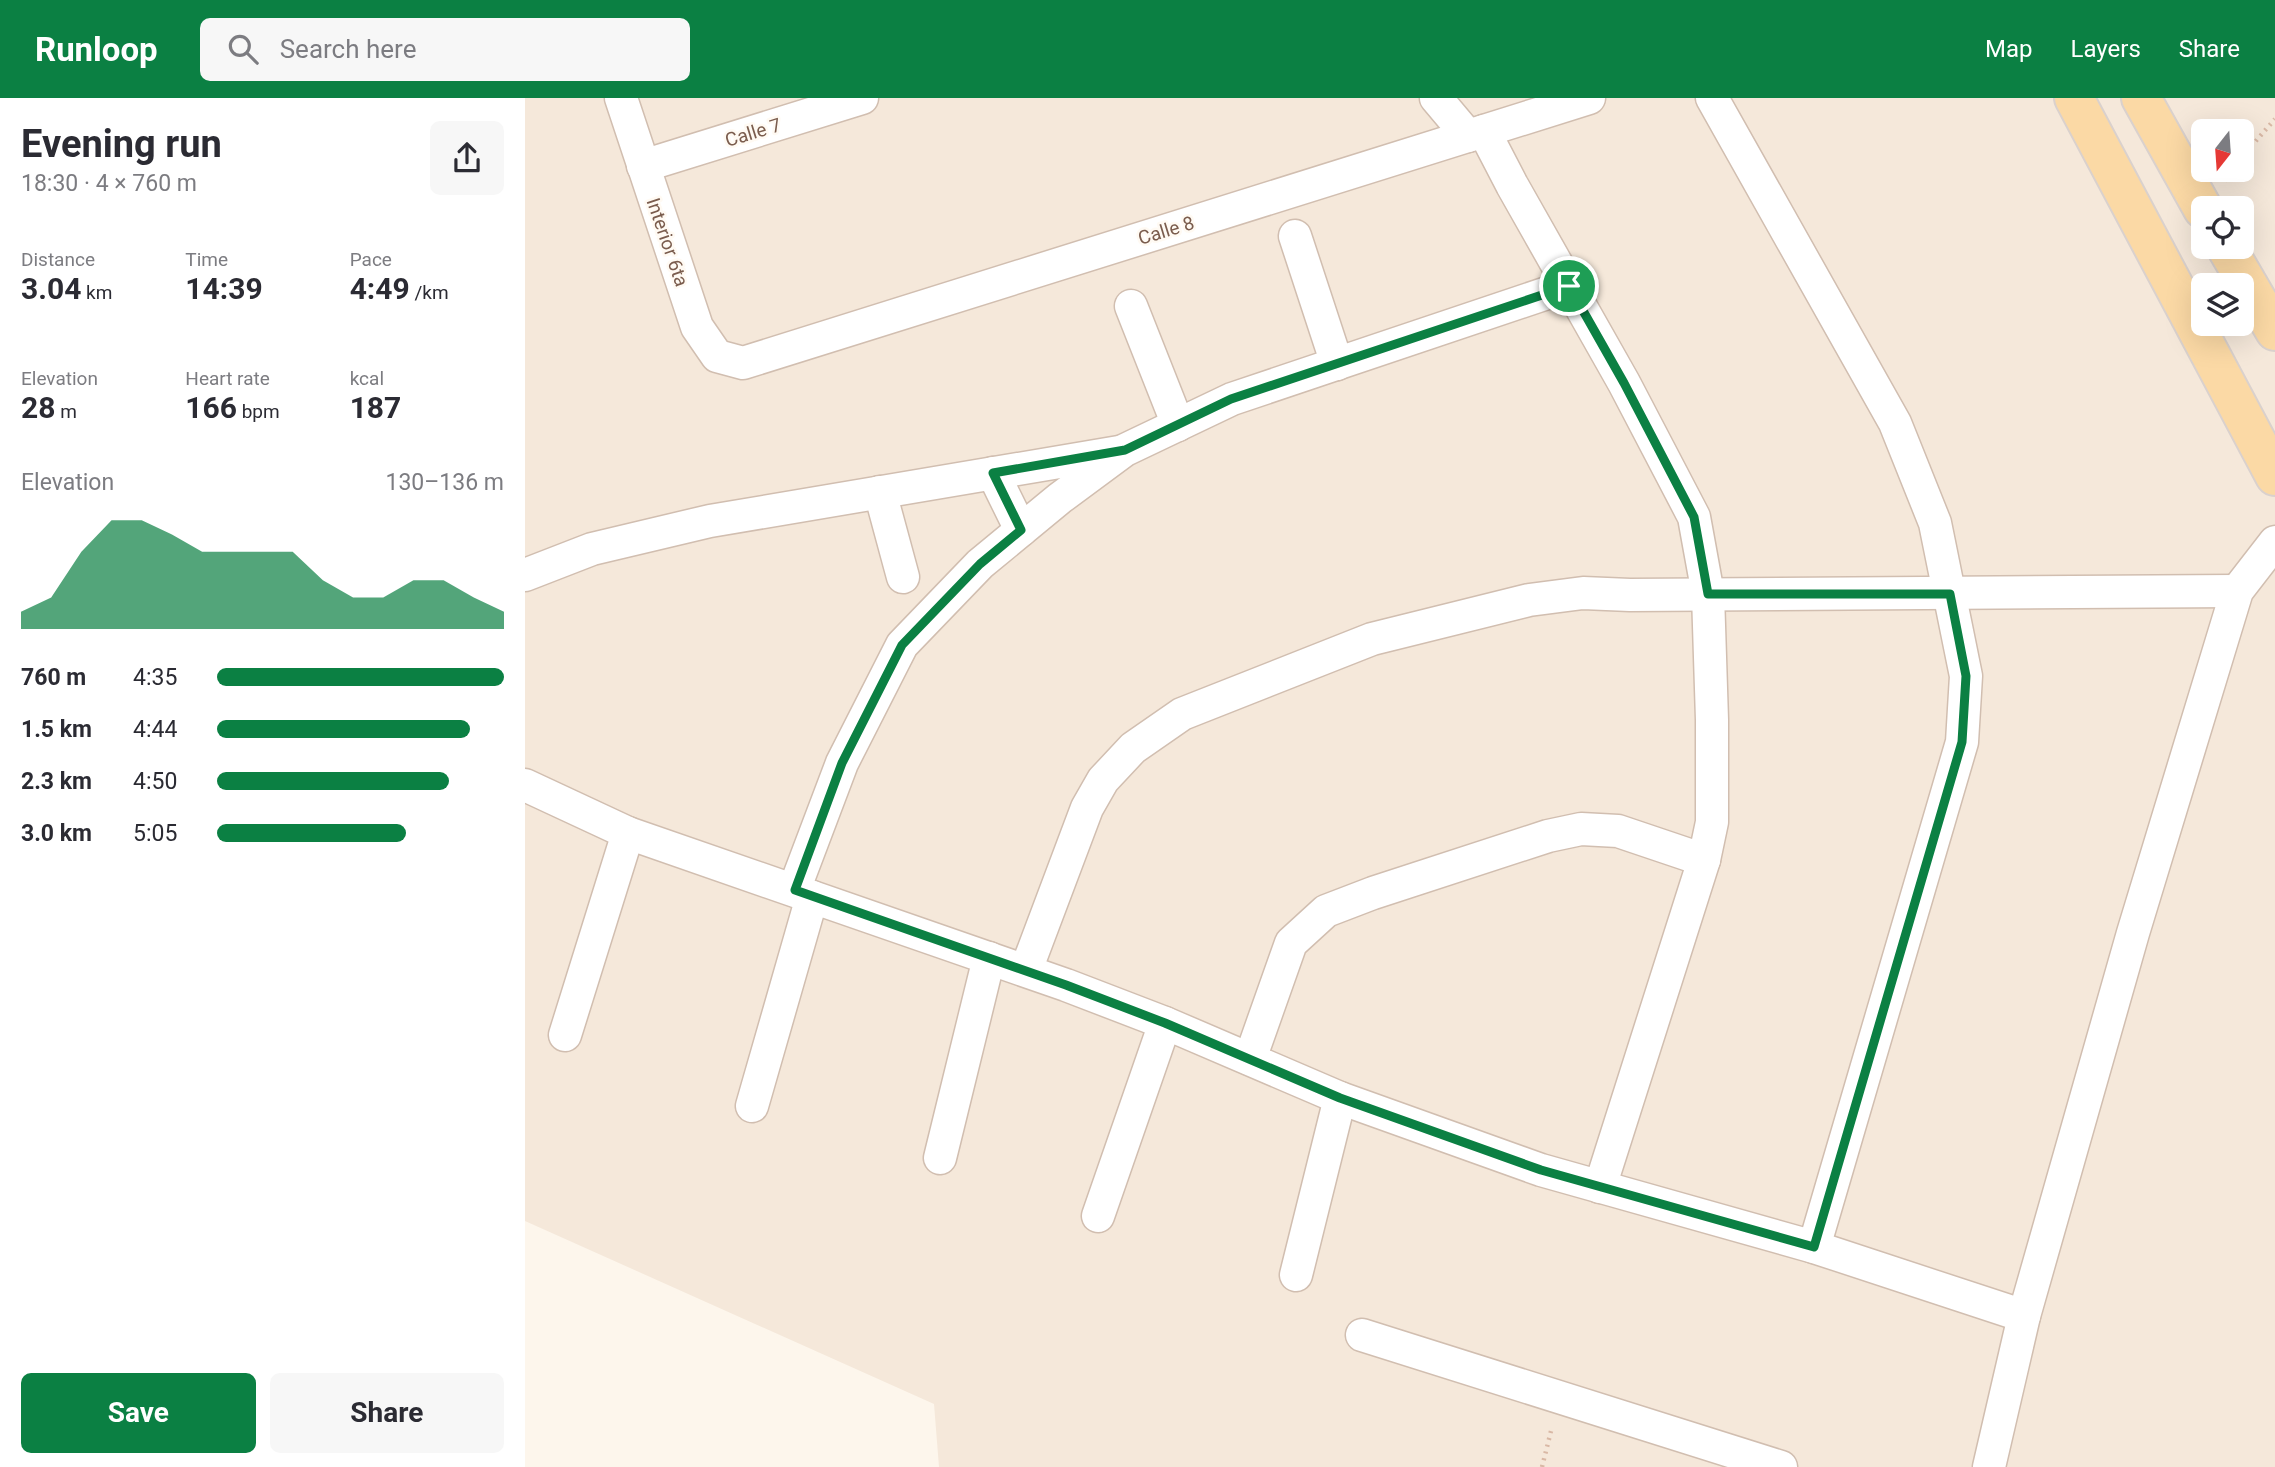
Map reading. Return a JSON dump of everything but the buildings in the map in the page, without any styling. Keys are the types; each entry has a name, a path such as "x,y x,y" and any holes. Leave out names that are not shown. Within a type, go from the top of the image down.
{"main road":[{"path":"2074,98 2275,476"},
{"path":"2141,98 2196,196"},
{"path":"2234,259 2271,315"}],"street":[{"name":"Interior 6ta","path":"621,98 697,327 717,356 743,363"},
{"name":"Calle 7","path":"643,166 862,98"},
{"path":"1436,98 1476,133 1624,383 1694,517 1708,594 1712,809 1705,860 1600,1187"},
{"name":"Calle 8","path":"743,363 1589,98"},
{"path":"1711,98 1895,423 1935,523 1966,676 1962,742 1814,1247"},
{"path":"1295,236 1337,364"},
{"path":"751,1106 804,894 842,763 902,645 980,564 1125,450 1231,399 1569,286"},
{"path":"1131,306 1178,425"},
{"path":"525,575 592,550 710,521 1125,450"},
{"path":"993,473 1021,530"},
{"path":"880,492 903,577"},
{"path":"1989,1467 2024,1316 2133,933 2237,591 2275,542"},
{"path":"1026,970 1087,808 1103,780 1133,748 1182,714 1372,639 1529,600 1583,593 1630,595 2237,591"},
{"path":"525,785 628,833 1026,970 1165,1023 1340,1098 1541,1170 1814,1247 2024,1316"},
{"path":"1250,1059 1291,943 1326,911 1548,836 1581,829 1618,831 1705,860"},
{"path":"565,1035 628,833"},
{"path":"940,1157 989,958"},
{"path":"1098,1216 1165,1023"},
{"path":"1296,1275 1340,1098"},
{"path":"1362,1335 1559,1397 1696,1454 1781,1467"}],"path":[{"path":"2254,143 2275,119"},
{"path":"1542,1467 1559,1397"}],"shaded area":[{"path":"525,98 2275,98 2275,1467 939,1467 934,1404 525,1221"}],"route":[{"path":"1569,286 1624,383 1694,517 1708,594 1950,594 1966,676 1962,742 1814,1247 1541,1170 1340,1098 1165,1023 1066,985 795,890 842,763 902,645 980,564 1021,530 993,473 1125,450 1231,399 1569,286"}]}
